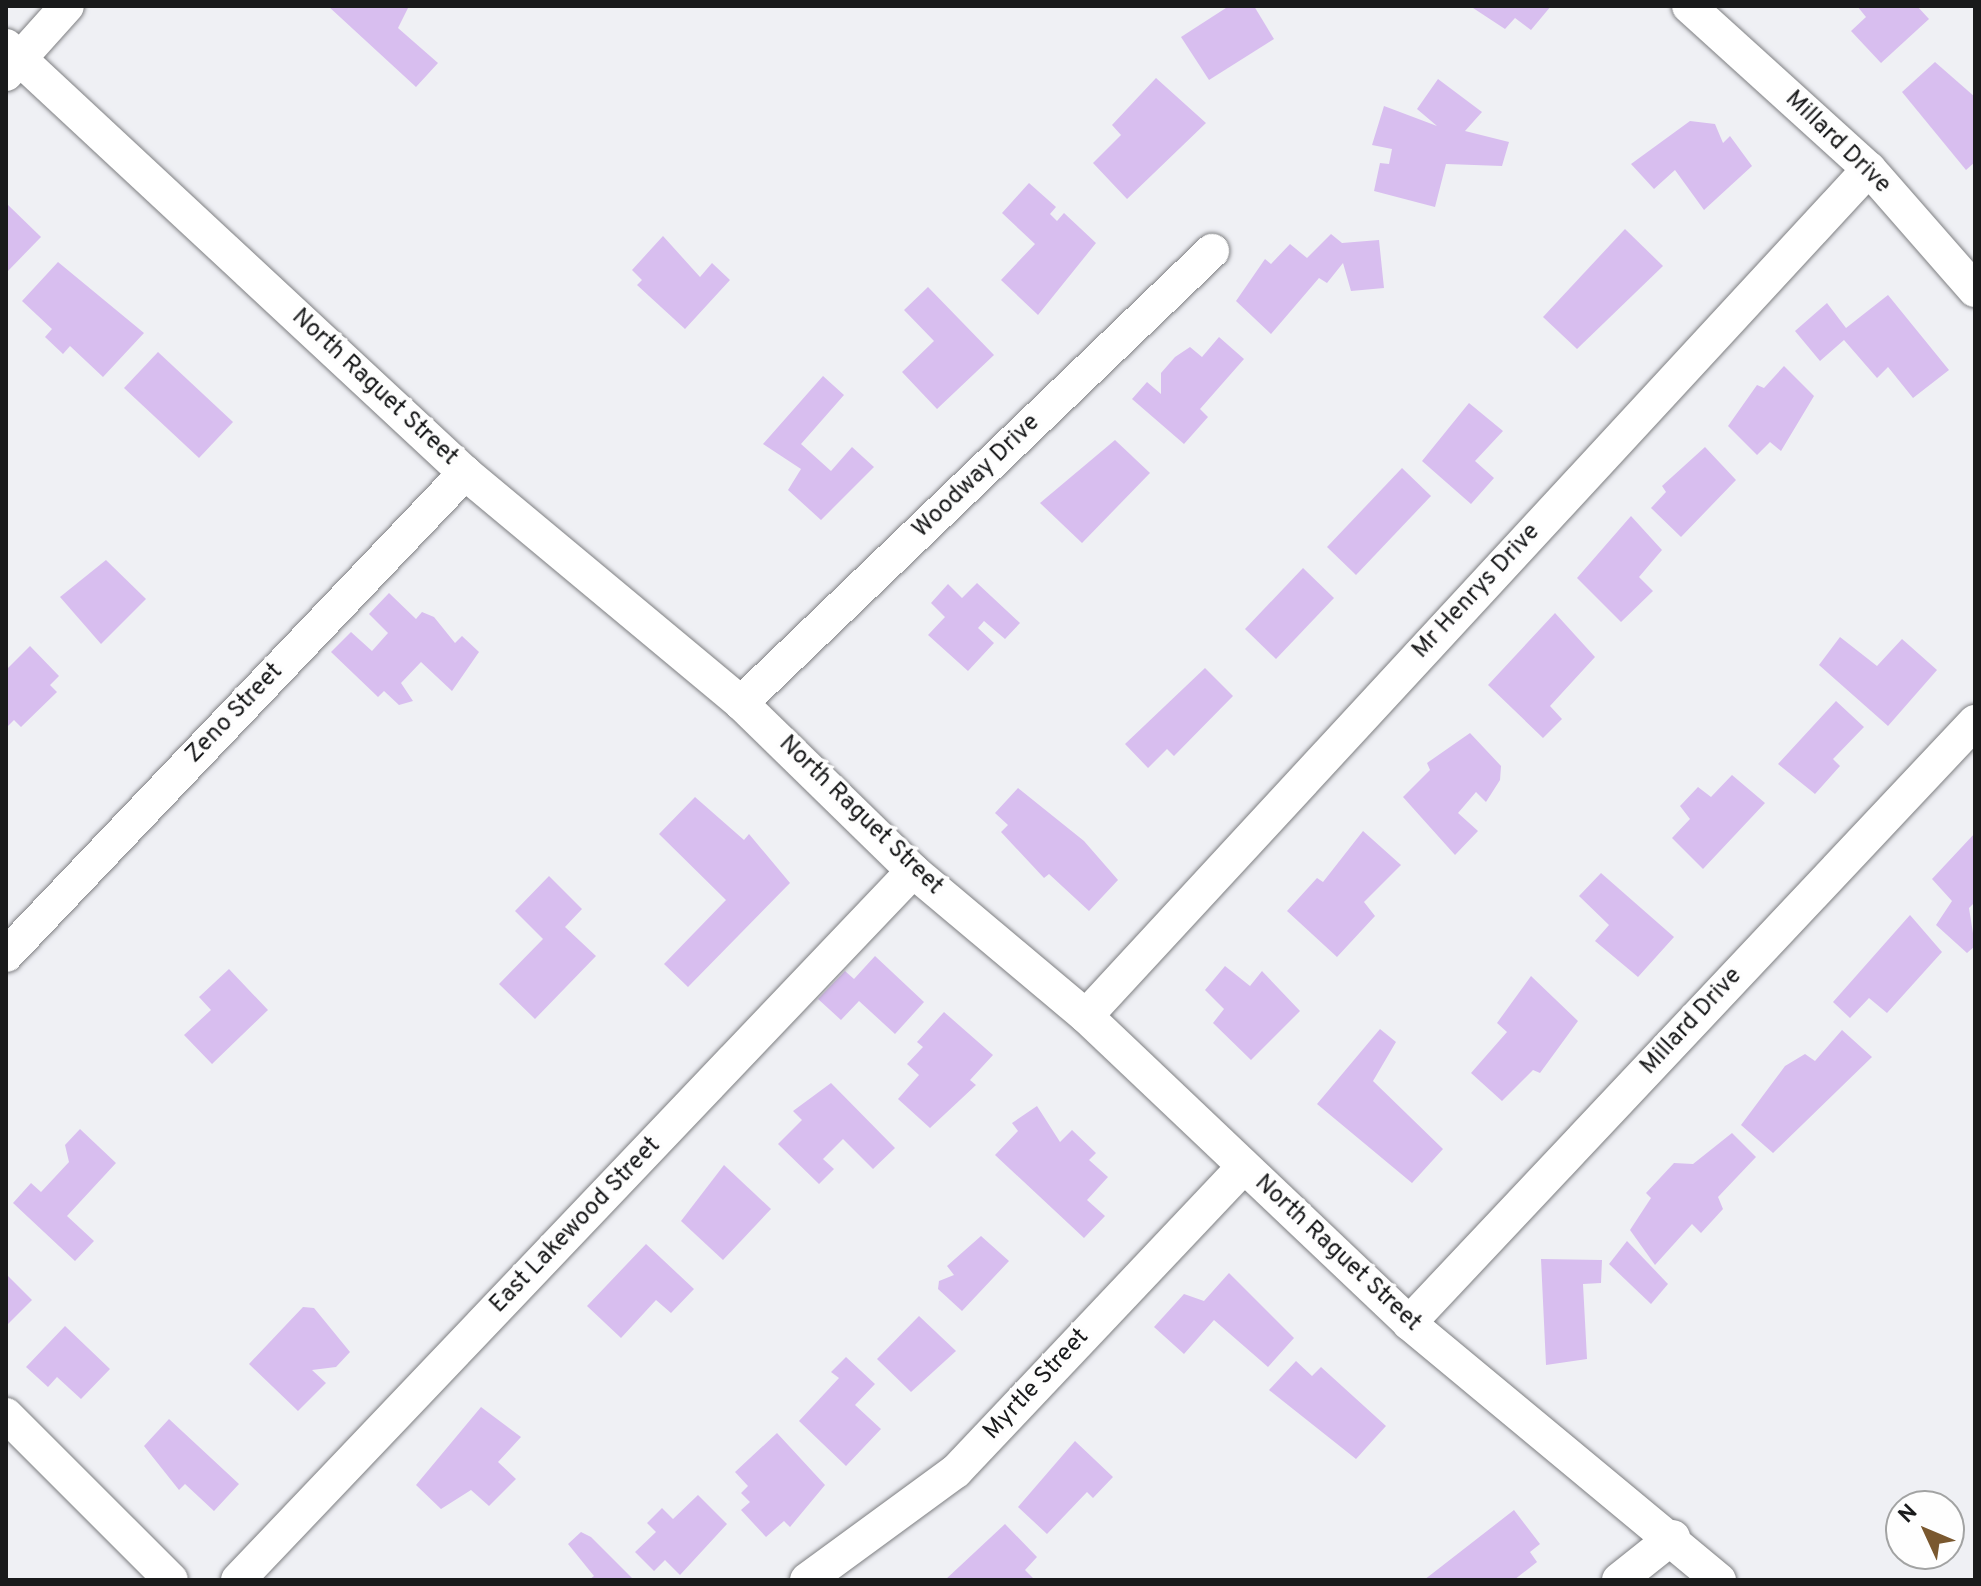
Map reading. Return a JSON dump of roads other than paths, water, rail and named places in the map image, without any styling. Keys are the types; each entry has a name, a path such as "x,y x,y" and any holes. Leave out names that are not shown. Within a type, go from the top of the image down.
{"street":[{"path":"11,60 67,6"},
{"name":"Millard Drive","path":"1689,6 1869,169 1975,290"},
{"name":"North Raguet Street","path":"11,60 465,473 741,703 913,871 1086,1016 1409,1323 1673,1537 1719,1580"},
{"name":"Mr Henrys Drive","path":"1086,1016 1869,169"},
{"name":"Woodway Drive","path":"741,703 1212,251"},
{"name":"Zeno Street","path":"6,955 465,473"},
{"name":"Millard Drive","path":"1409,1323 1975,722"},
{"name":"East Lakewood Street","path":"238,1580 913,871"},
{"name":"Myrtle Street","path":"807,1580 956,1471 1244,1166"},
{"path":"6,1415 171,1580"},
{"path":"1619,1580 1673,1537"}]}
